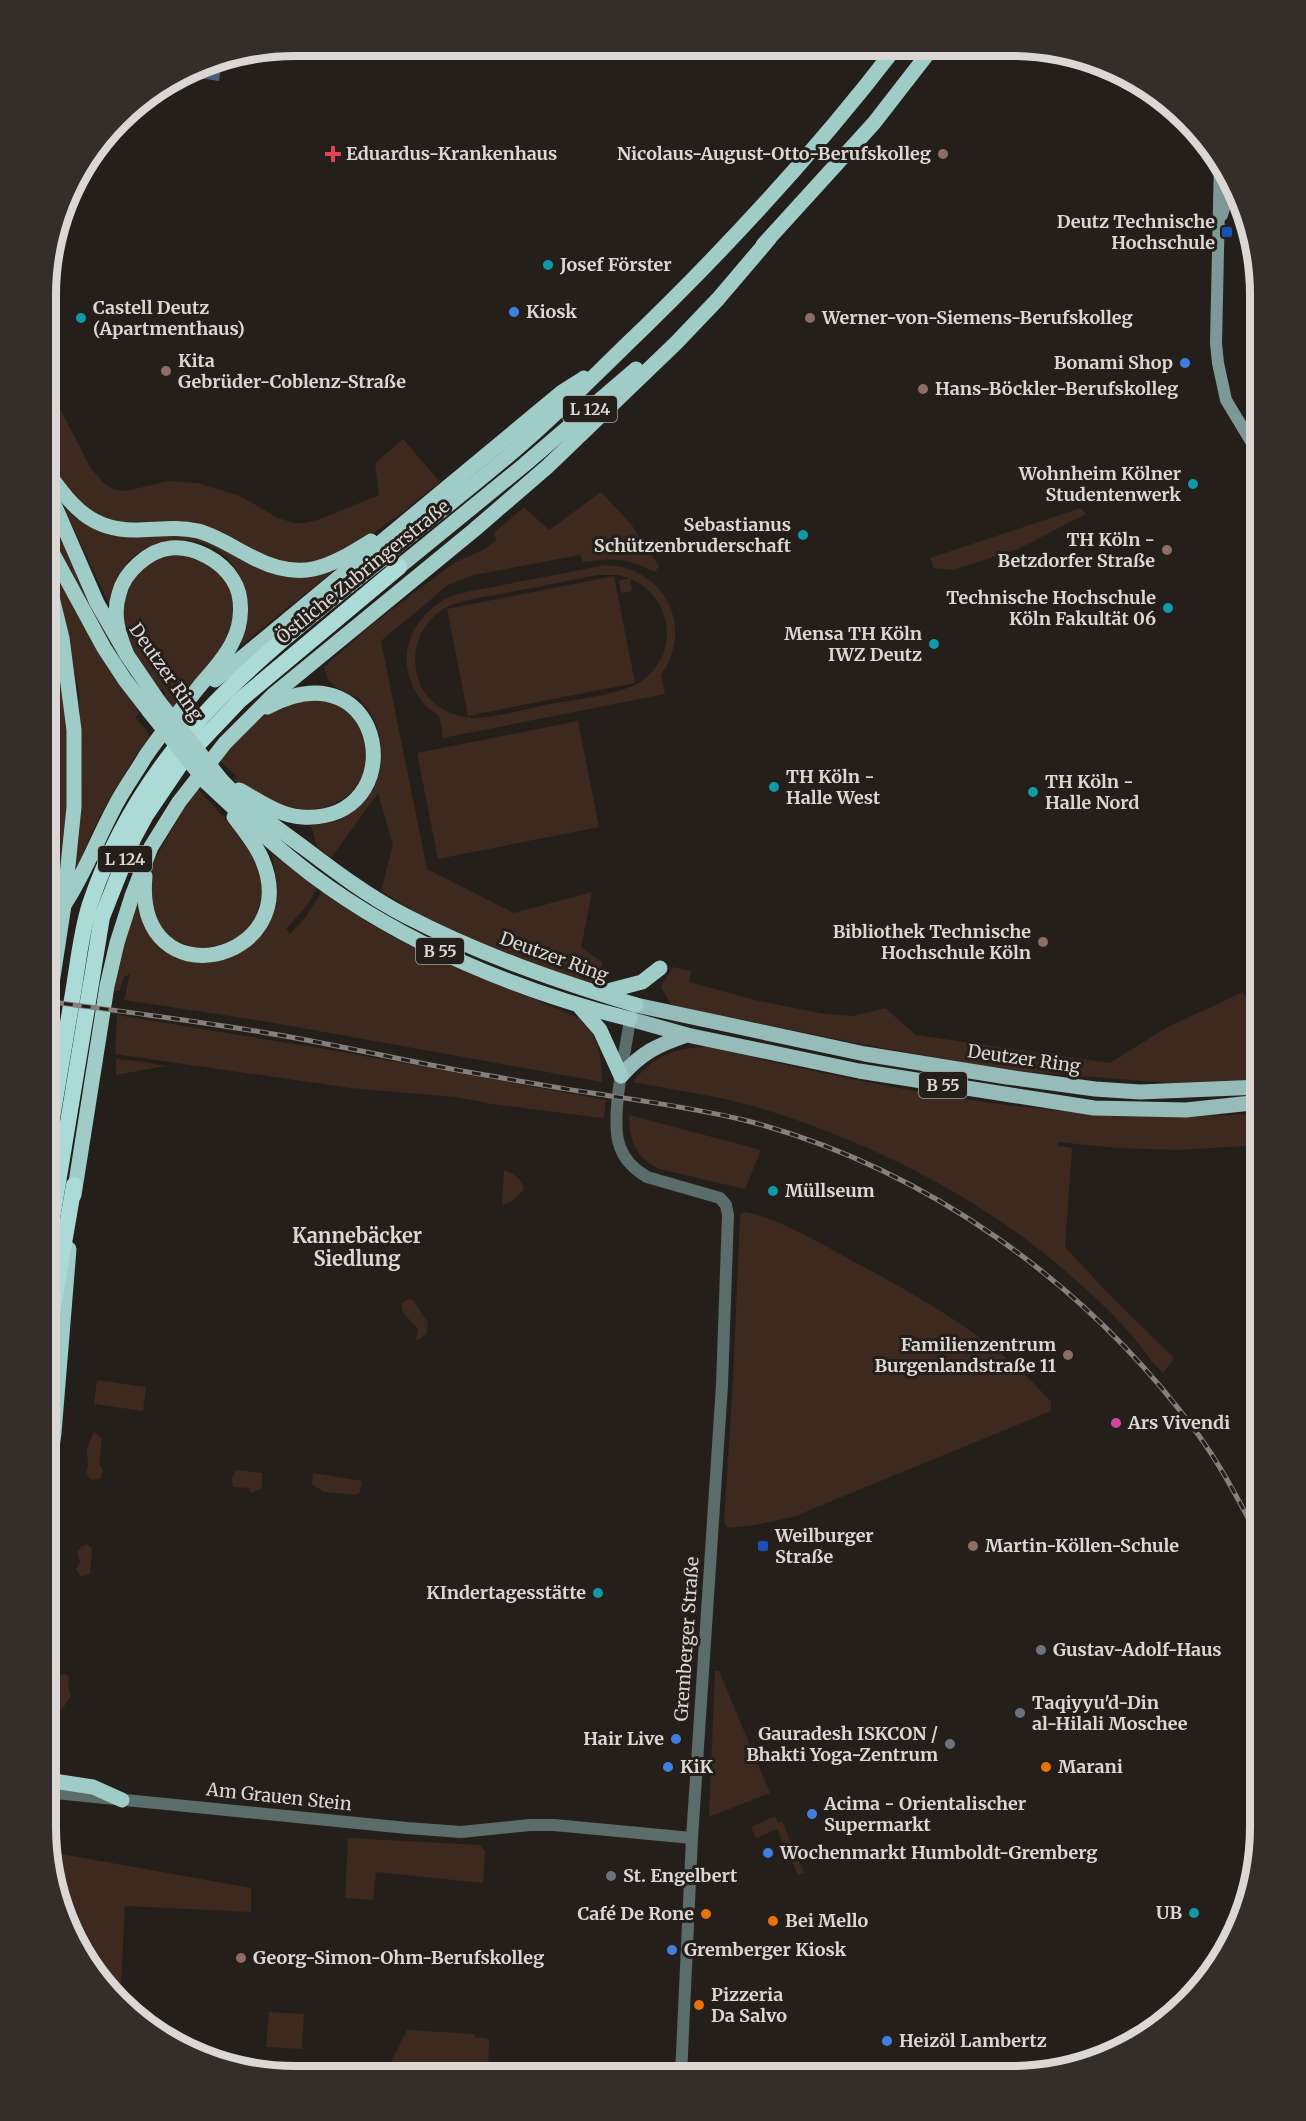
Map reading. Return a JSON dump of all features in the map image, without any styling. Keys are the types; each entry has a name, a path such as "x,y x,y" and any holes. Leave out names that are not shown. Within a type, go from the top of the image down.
{"highway":[{"name":"Östliche Zubringerstraße","path":"56,1098 90,906 108,858 127,819 166,758 187,731 269,649 515,450 570,401 694,280 769,199 863,90 889,56"},
{"name":"Östliche Zubringerstraße","path":"56,1194 102,916 133,839 146,815 184,759 240,700 640,366 769,239 874,123 926,56"},
{"name":"L 124","path":"249,718 273,695 548,466 676,343 718,299 769,239"},
{"name":"L 124","path":"64,905 79,880 115,805 147,754 179,711 234,662 562,392 607,364"},
{"path":"56,484 80,513 99,524 132,530 175,528 202,532 216,537 253,558 290,572 322,568 342,559 438,496"},
{"name":"Deutzer Ring","path":"56,509 97,603 154,707"},
{"path":"127,655 116,626 116,612 119,592 130,572 151,556 170,548 183,548 202,554 225,567 235,582 240,601 240,624 224,657 179,711"},
{"name":"Deutzer Ring","path":"56,560 104,648 219,789 312,875 398,929 489,973 578,1004 633,1012"},
{"path":"56,614 62,638 74,730 74,807 56,957"},
{"path":"56,1290 107,986 117,943 151,847 179,802 225,743 249,718 280,700 298,694 315,692 333,695 349,703 363,717 371,733 375,754 366,786 356,799 341,811 322,816 300,817 279,812 219,789"},
{"path":"151,847 143,892 148,913 157,933 171,947 186,954 211,956 237,947 250,938 262,917 268,894 267,877 262,860 253,843 219,789"},
{"name":"Deutzer Ring","path":"219,789 243,803 345,878 404,915 458,941 523,968 597,994 633,1012"},
{"path":"597,994 636,984 660,968"},
{"path":"578,1004 600,1030 621,1076"},
{"path":"56,1408 74,1185"},
{"path":"56,1781 93,1787 122,1800"}],"main road":[{"path":"1219,178 1216,343 1226,400 1250,440"},
{"path":"1218,228 1228,193"},
{"name":"Deutzer Ring","path":"633,1012 687,1035 859,1071 1094,1108 1186,1110 1250,1103"},
{"name":"Deutzer Ring","path":"633,1012 865,1054 1095,1089 1140,1092 1250,1087"},
{"path":"621,1076 646,1052 687,1035"}],"street":[{"path":"621,1076 633,1012"},
{"name":"Gremberger Straße","path":"621,1076 615,1125 619,1146 626,1160 647,1177 711,1194 720,1198 726,1206 726,1284 722,1374 692,1838 681,2066"},
{"name":"Am Grauen Stein","path":"56,1793 451,1832 554,1825 692,1838"}],"shaded area":[{"path":"80,190 63,257 59,256 60,248 68,218"},
{"path":"1245,245 1250,282 1244,281"},
{"path":"56,401 89,465 102,482 113,489 127,491 168,481 198,483 240,496 278,518 294,523 305,523 379,495 375,463 403,439 440,482 357,545 329,558 302,564 282,562 250,549 226,534 196,523 184,521 112,522 78,503 56,469"},
{"path":"601,492 631,524 659,566 655,572 628,561 583,562 580,555 474,575 448,585 381,641 427,869 514,913 592,892 581,947 602,962 601,986 513,957 462,937 381,891 393,845 378,793 331,858 317,847 311,825 336,821 354,810 374,786 381,761 379,735 368,710 360,700 332,684 324,667 369,627 455,562 479,552 496,541 494,533 524,507 549,530"},
{"path":"63,506 77,519 96,530 112,535 198,536 251,565 276,575 287,577 331,570 332,572 242,645 240,642 239,578 229,560 217,550 188,541 172,541 156,544 142,551 122,570 114,587 110,606"},
{"path":"1081,508 1086,514 1018,549 953,570 934,568 930,558"},
{"path":"56,523 158,711 117,658 56,543"},
{"path":"173,553 207,561 228,583 234,604 233,624 225,647 174,708 162,689 158,692 135,654 125,627 124,613 125,599 130,585 139,571 151,561"},
{"path":"606,565 627,569 644,577 658,588 668,603 674,620 675,638 671,657 661,675 665,694 443,738 438,715 425,705 413,687 408,672 407,657 414,630 423,617 446,599 461,593","holes":["618,575 629,578 619,581 621,593 632,591 630,579 637,582 654,596 666,623 667,639 663,655 655,669 643,680 624,689 599,696 478,718 452,714 431,700 421,686 415,664 418,641 429,622 447,607 466,600 587,577"]},
{"path":"56,574 104,660 137,708 139,714 135,717 150,735 110,798 78,866 75,865 82,772 79,693"},
{"path":"614,576 635,683 468,716 447,609"},
{"path":"56,632 70,759 64,861 56,914"},
{"path":"321,699 338,704 355,719 365,740 368,756 365,771 358,784 347,796 334,804 318,809 291,808 257,795 234,780 236,776 218,759 261,718 293,700"},
{"path":"578,721 599,827 438,859 417,753"},
{"path":"196,787 224,817 257,862 263,894 253,923 232,943 199,950 174,940 159,927 149,894 155,859"},
{"path":"271,853 317,888 308,904 286,929 290,934 305,918 323,890 366,921 402,942 583,1020 599,1049 602,1082 263,1021 124,1000 130,974 124,977 119,991 113,991 117,962 137,898 142,921 151,936 161,945 189,961 217,962 230,958 253,942 269,920 276,900 276,880"},
{"path":"672,967 691,971 689,982 755,1000 825,1014 854,1016 885,1008 916,1035 1110,1063 1166,1028 1243,992 1250,1007 1250,1081 1180,1084 1007,1070 861,1044 671,1005 661,987"},
{"path":"117,1015 325,1049 606,1100 604,1117 492,1104 455,1097 350,1088 115,1054"},
{"path":"709,1047 913,1091 1053,1110 1123,1115 1193,1116 1250,1113 1250,1146 1179,1150 1117,1148 1058,1142 1058,1146 1072,1148 1065,1247 1174,1358 1163,1373 1110,1312 1044,1253 1006,1225 926,1176 841,1137 797,1120 753,1106 633,1082 641,1072 658,1059 666,1054 685,1049"},
{"path":"116,1059 146,1062 165,1066 116,1075"},
{"path":"629,1115 761,1150 745,1189 659,1169 651,1164 635,1147"},
{"path":"504,1170 517,1177 524,1190 511,1202 502,1205"},
{"path":"745,1212 772,1220 811,1238 904,1289 957,1322 982,1339 1030,1379 1051,1402 1051,1411 793,1517 728,1528 724,1522 740,1215"},
{"path":"409,1299 413,1300 428,1323 426,1334 416,1341 418,1329 402,1310 402,1303"},
{"path":"97,1380 146,1387 143,1411 94,1404"},
{"path":"94,1432 102,1438 99,1464 103,1470 101,1478 92,1480 86,1474 87,1448"},
{"path":"236,1470 262,1473 262,1488 251,1493 249,1488 234,1487 231,1480"},
{"path":"313,1473 362,1481 360,1492 355,1495 324,1492 312,1484"},
{"path":"87,1544 92,1549 90,1574 81,1577 76,1569 80,1562 77,1552"},
{"path":"715,1671 719,1671 770,1793 709,1817"},
{"path":"65,1674 69,1677 68,1686 71,1696 60,1710 56,1707 56,1677"},
{"path":"775,1816 778,1823 782,1821 804,1873 798,1875 777,1829 756,1838 751,1827"},
{"path":"348,1838 480,1845 485,1851 483,1883 376,1872 373,1900 345,1898"},
{"path":"57,1853 251,1888 251,1912 125,1906 121,1990 105,1972 80,1932 68,1903"},
{"path":"269,2012 304,2014 302,2049 266,2047"},
{"path":"407,2030 475,2034 475,2037 489,2039 488,2066 389,2066"}],"water":[{"path":"221,68 219,81 195,77"}],"railway":[{"path":"56,1002 261,1032 468,1072 706,1112 744,1120 811,1141 876,1168 938,1200 997,1238 1053,1280 1105,1327 1153,1378 1197,1433 1223,1473 1250,1522"}],"place":[{"name":"Eduardus-Krankenhaus","path":"333,154"},
{"name":"Nicolaus-August-Otto-Berufskolleg","path":"943,154"},
{"name":"Deutz Technische Hochschule","path":"1227,232"},
{"name":"Josef Förster","path":"548,265"},
{"name":"Kiosk","path":"514,312"},
{"name":"Castell Deutz (Apartmenthaus)","path":"81,318"},
{"name":"Werner-von-Siemens-Berufskolleg","path":"810,318"},
{"name":"Bonami Shop","path":"1185,363"},
{"name":"Kita Gebrüder-Coblenz-Straße","path":"166,371"},
{"name":"Hans-Böckler-Berufskolleg","path":"923,389"},
{"name":"Wohnheim Kölner Studentenwerk","path":"1193,484"},
{"name":"Sebastianus Schützenbruderschaft","path":"803,535"},
{"name":"TH Köln - Betzdorfer Straße","path":"1167,550"},
{"name":"Technische Hochschule Köln Fakultät 06","path":"1168,608"},
{"name":"Mensa TH Köln IWZ Deutz","path":"934,644"},
{"name":"TH Köln - Halle West","path":"774,787"},
{"name":"TH Köln - Halle Nord","path":"1033,792"},
{"name":"Bibliothek Technische Hochschule Köln","path":"1043,942"},
{"name":"Müllseum","path":"773,1191"},
{"name":"Familienzentrum Burgenlandstraße 11","path":"1068,1355"},
{"name":"Ars Vivendi","path":"1116,1423"},
{"name":"Weilburger Straße","path":"763,1546"},
{"name":"Martin-Köllen-Schule","path":"973,1546"},
{"name":"KIndertagesstätte","path":"598,1593"},
{"name":"Gustav-Adolf-Haus","path":"1041,1650"},
{"name":"Taqiyyu'd-Din al-Hilali Moschee","path":"1020,1713"},
{"name":"Hair Live","path":"676,1739"},
{"name":"Gauradesh ISKCON / Bhakti Yoga-Zentrum","path":"950,1744"},
{"name":"KiK","path":"668,1767"},
{"name":"Marani","path":"1046,1767"},
{"name":"Acima - Orientalischer Supermarkt","path":"812,1814"},
{"name":"Wochenmarkt Humboldt-Gremberg","path":"768,1853"},
{"name":"St. Engelbert","path":"611,1876"},
{"name":"UB","path":"1194,1913"},
{"name":"Café De Rone","path":"706,1914"},
{"name":"Bei Mello","path":"773,1921"},
{"name":"Gremberger Kiosk","path":"672,1950"},
{"name":"Georg-Simon-Ohm-Berufskolleg","path":"241,1958"},
{"name":"Pizzeria Da Salvo","path":"699,2005"},
{"name":"Heizöl Lambertz","path":"887,2041"}],"district":[{"name":"Kannebäcker Siedlung","path":"357,1248"}]}
